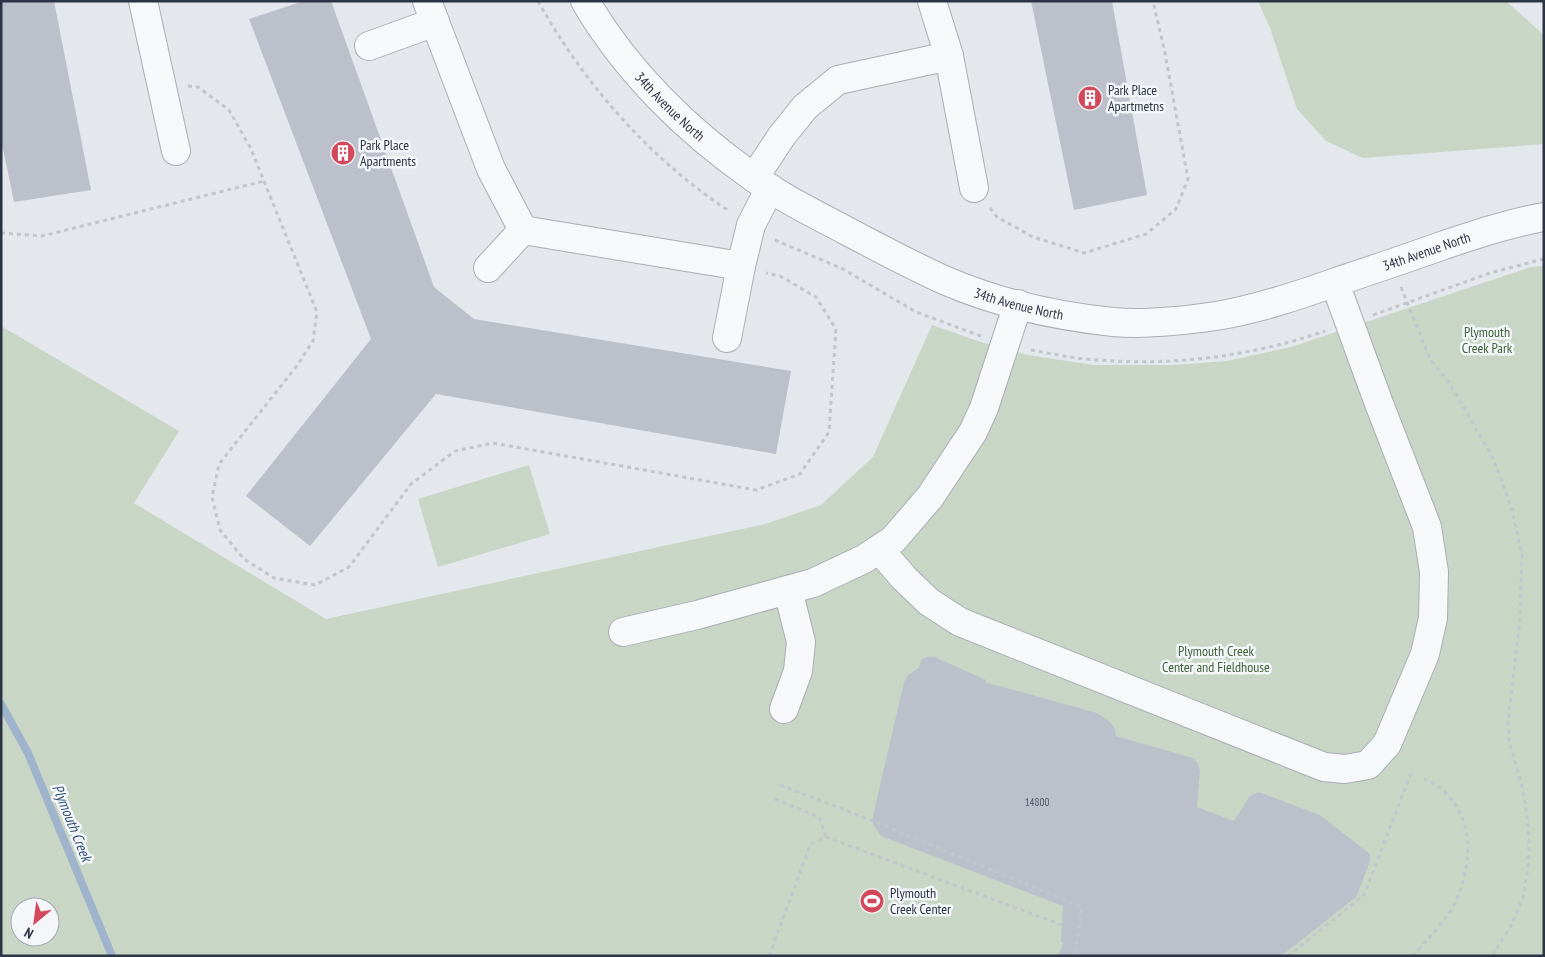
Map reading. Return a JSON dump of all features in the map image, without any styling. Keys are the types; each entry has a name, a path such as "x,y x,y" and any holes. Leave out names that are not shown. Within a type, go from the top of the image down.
{"street":[{"path":"143,1 176,151"},
{"name":"34th Avenue North","path":"585,1 624,57 661,100 720,153 762,183 880,249 945,280 996,299 1053,313 1114,322 1153,322 1216,316 1254,309 1486,231 1544,217"},
{"path":"932,1 949,56 974,188"},
{"path":"368,46 431,11 491,170 523,230"},
{"path":"727,338 741,266 762,183 782,137 805,107 838,80 949,56"},
{"path":"523,230 741,266"},
{"path":"488,268 523,230"},
{"path":"879,549 904,578 929,602 960,622 1324,767 1345,769 1368,765 1387,744 1425,654 1433,618 1434,572 1427,527 1335,283"},
{"path":"624,632 697,615 813,583 864,559 893,540 930,497 973,432 984,408 1018,304"},
{"path":"784,709 798,671 801,642 788,590"}],"path":[{"path":"974,188 997,217 1033,237 1084,252 1146,234 1176,209 1188,179 1165,53 1153,1"},
{"path":"161,84 198,87 229,110 251,149 317,312 313,341 296,368 219,464 212,497 220,530 244,559 274,578 315,585 349,567 411,484 455,451 493,443 756,490 800,474 829,432 836,330 816,297 780,276 741,266"},
{"path":"1,234 42,236 264,182"},
{"path":"1391,264 1430,359 1450,384 1493,458 1512,510 1522,556 1520,619 1509,702 1508,728 1509,741 1526,809 1529,838 1528,867 1523,898 1511,926 1492,956"},
{"path":"1099,360 1170,361"},
{"path":"1288,956 1364,895 1411,772"},
{"path":"1413,956 1434,933 1455,903 1467,862 1468,833 1456,803 1437,784 1421,777"},
{"path":"780,785 1082,906 1075,956"},
{"path":"775,799 819,816 826,837"},
{"path":"769,956 810,845 826,837 1062,925"}],"green space":[{"path":"1258,1 1506,1 1544,35 1544,144 1363,158 1326,141 1297,109 1270,28"},
{"name":"Plymouth Creek Center and Fieldhouse","path":"1544,266 1544,956 1,956 1,326 179,431 134,503 326,619 765,524 821,505 873,457 932,325 981,342 1028,355 1094,365 1175,365 1227,361 1291,347 1531,267"},
{"path":"529,465 550,534 438,567 418,499"}],"building":[{"path":"1,1 54,1 91,190 14,202 1,139"},
{"name":"Park Place Apartments","path":"304,1 331,1 434,287 474,319 791,371 776,454 436,394 310,546 246,496 371,339 249,19"},
{"name":"Park Place Apartmetns","path":"1031,1 1112,1 1147,195 1074,210"},
{"path":"927,657 935,657 986,680 985,682 1097,713 1110,722 1115,729 1116,736 1193,758 1200,770 1197,807 1234,821 1250,796 1259,792 1320,815 1370,854 1370,862 1356,897 1281,956 1058,956 1063,943 1061,942 1063,906 881,836 873,824 873,816 904,682 908,675 919,668 921,660"}],"waterway":[{"name":"Plymouth Creek","path":"1,704 28,753 112,956"}],"place":[{"name":"Park Place Apartmetns","path":"1090,98"},
{"name":"Park Place Apartments","path":"343,153"},
{"name":"Plymouth Creek Center","path":"872,901"}],"park label":[{"name":"Plymouth Creek Park","path":"1487,340"}]}
